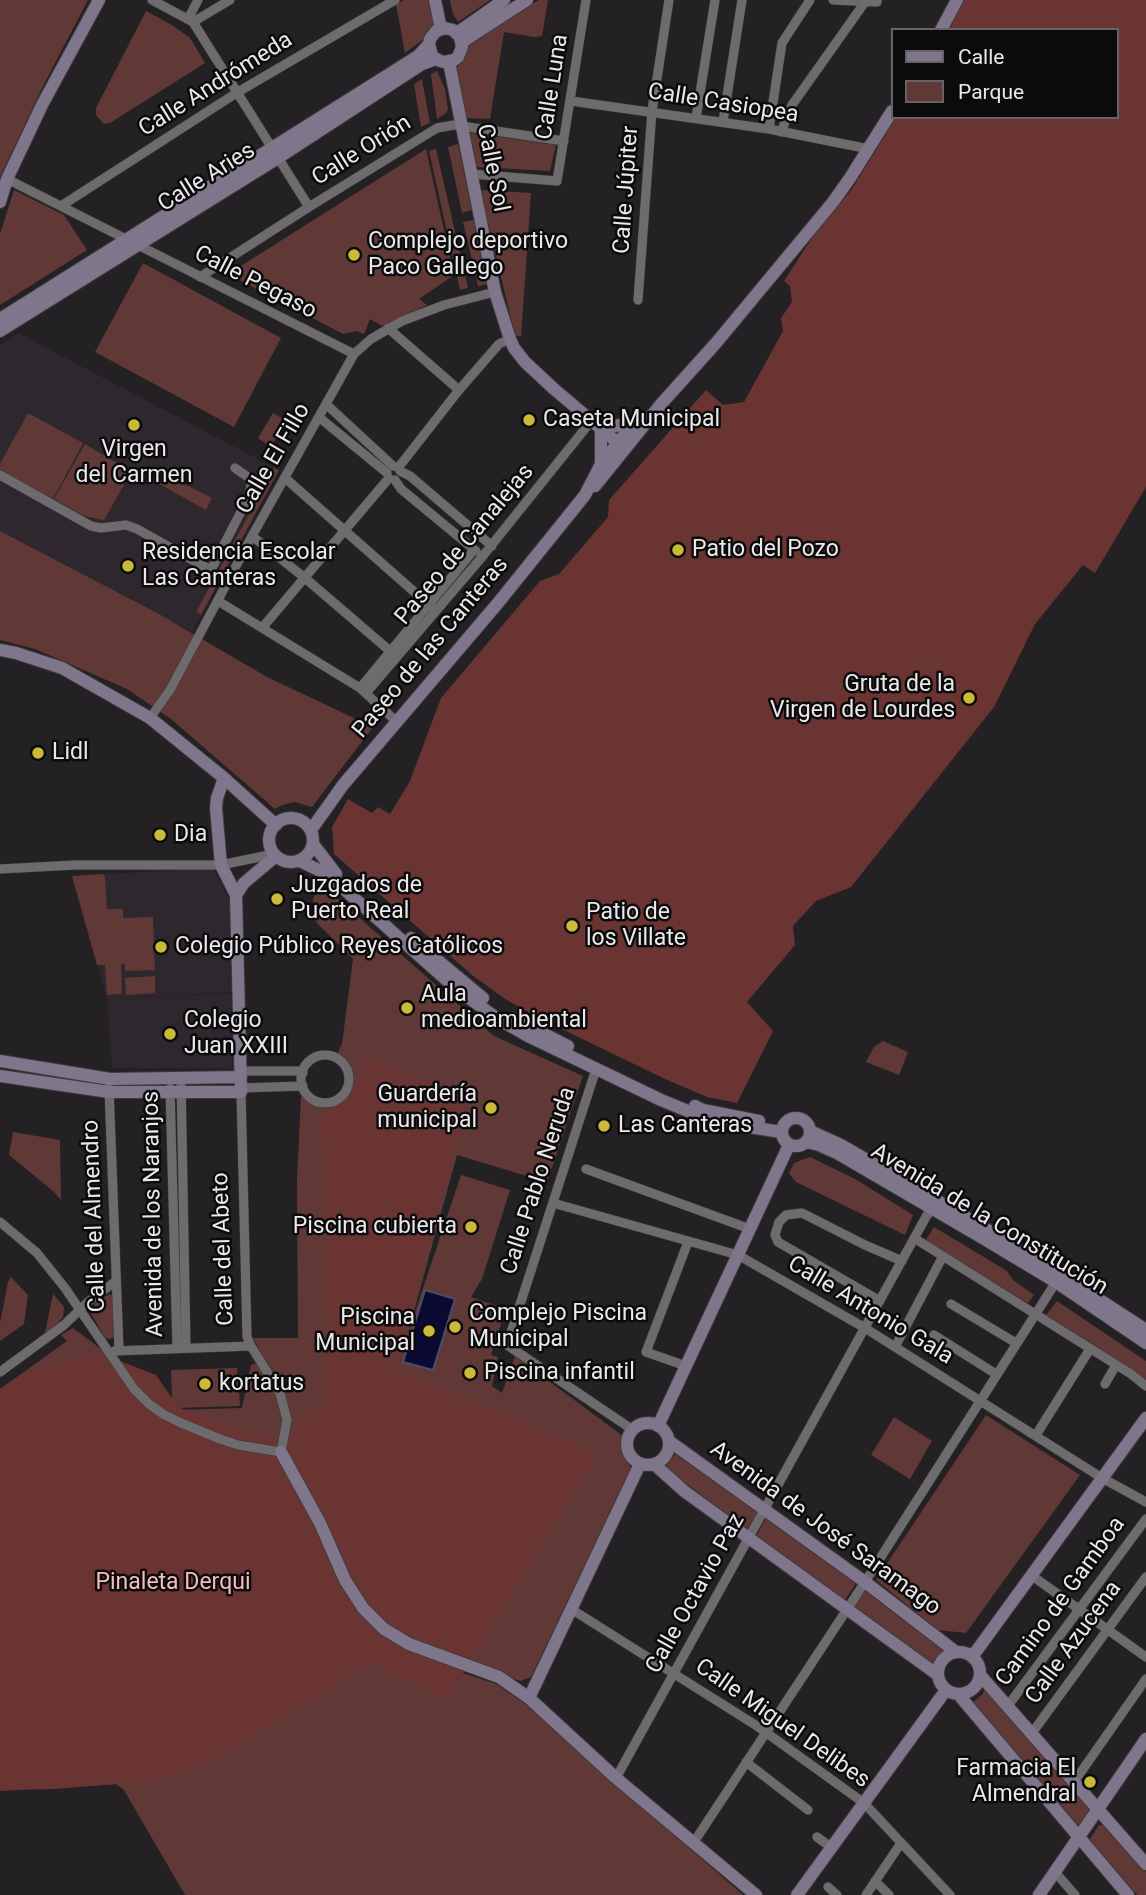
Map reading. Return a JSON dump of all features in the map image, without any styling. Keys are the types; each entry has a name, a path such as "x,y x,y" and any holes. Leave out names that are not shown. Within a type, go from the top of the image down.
{"street":[{"path":"0,202 7,179 42,105 99,0"},
{"path":"152,0 190,21 238,92 309,207"},
{"path":"190,21 198,0"},
{"path":"190,21 230,0"},
{"name":"Calle Andrómeda","path":"61,206 238,92 395,0"},
{"path":"435,0 441,29"},
{"path":"459,37 504,0"},
{"path":"459,37 527,0"},
{"name":"Calle Luna","path":"472,174 557,181 586,0"},
{"name":"Calle Júpiter","path":"638,300 652,111 669,0"},
{"path":"696,118 715,0"},
{"path":"723,122 742,0"},
{"path":"769,129 782,43 810,0"},
{"path":"833,0 877,1"},
{"path":"942,28 957,0"},
{"path":"781,132 792,105 865,2"},
{"path":"441,29 449,29 459,37 461,52 454,60 444,62 436,59 430,52 432,35 441,29"},
{"name":"Calle Aries","path":"275,153 418,56 429,44"},
{"name":"Calle Aries","path":"0,331 275,153 422,64 436,59"},
{"name":"Calle Sol","path":"449,62 495,292 510,339 525,362 618,443"},
{"name":"Calle Casiopea","path":"571,101 769,129 869,149"},
{"path":"603,469 617,453 618,443 627,440 716,343 833,202 890,114"},
{"name":"Calle Orión","path":"200,277 437,128 447,125 462,126 564,141"},
{"name":"Calle Pegaso","path":"7,179 354,354"},
{"name":"Calle Aries","path":"0,319 133,243"},
{"name":"Calle El Fillo","path":"150,718 170,690 354,354 388,328 444,305 495,292"},
{"path":"388,328 459,390"},
{"path":"262,628 394,473 459,390 499,344 510,339"},
{"path":"327,405 394,473 401,489 482,557"},
{"path":"320,418 394,473 410,477 492,546"},
{"path":"603,469 597,424 639,425"},
{"name":"Paseo de Canalejas","path":"363,690 433,607 492,546 597,424"},
{"name":"Paseo de las Canteras","path":"311,830 343,785 498,603 584,495 594,487 603,469 639,425"},
{"path":"0,475 92,526 101,528 126,525 207,568 212,568 249,496 252,480 235,468"},
{"path":"285,478 433,607 480,537"},
{"path":"252,536 393,654"},
{"path":"218,601 363,690 397,722"},
{"path":"0,650 62,667 150,718 224,778 276,825"},
{"path":"224,778 216,808 221,864 236,895"},
{"path":"313,844 306,857 300,861 288,862 275,855 271,848 272,830 281,821 295,818 301,820 311,830 313,844 335,873 464,984 517,1021 703,1110 783,1128"},
{"path":"0,869 75,865 221,864 275,855"},
{"path":"236,895 244,883 275,855"},
{"path":"300,861 327,874 468,998 528,1037 712,1121 783,1128"},
{"name":"Calle del Abeto","path":"236,895 247,1336 280,1393 287,1420 281,1452"},
{"path":"321,1056 337,1059 344,1064 348,1072 347,1089 342,1096 328,1102 312,1099 303,1086 306,1065 321,1056"},
{"path":"0,1061 109,1086"},
{"name":"Calle Pablo Neruda","path":"596,1069 507,1345 633,1430"},
{"path":"241,1082 297,1071 303,1073"},
{"path":"0,1076 109,1086 241,1082 303,1086"},
{"name":"Avenida de los Naranjos","path":"176,1085 181,1348"},
{"name":"Calle del Almendro","path":"109,1086 116,1281 114,1350"},
{"path":"799,1118 806,1123 808,1136 798,1146 789,1145 784,1140 783,1128 790,1119 799,1118"},
{"name":"Avenida de la Constitución","path":"808,1136 819,1145 1056,1282 1146,1343"},
{"name":"Avenida de la Constitución","path":"808,1136 841,1145 986,1229 1146,1331"},
{"path":"658,1426 789,1145"},
{"path":"586,1169 750,1229"},
{"name":"Calle Antonio Gala","path":"553,1203 738,1255 865,1328 1102,1478 1146,1502"},
{"name":"Calle Octavio Paz","path":"616,1778 914,1238 927,1215 933,1210"},
{"path":"880,1301 779,1242 775,1235 779,1222 786,1215 802,1213 902,1261"},
{"path":"0,1222 37,1253 114,1350 134,1389 163,1414 220,1439 281,1452 320,1523 345,1580 363,1608 384,1629 409,1644 499,1677 529,1698 616,1778 756,1895"},
{"path":"914,1238 1146,1386"},
{"path":"686,1366 646,1352 688,1242"},
{"path":"895,1347 943,1256"},
{"path":"0,1372 64,1325 116,1281"},
{"path":"694,1842 865,1582 1056,1282"},
{"path":"951,1304 1016,1343"},
{"path":"934,1335 996,1374"},
{"path":"114,1350 251,1346"},
{"path":"1036,1435 1090,1349"},
{"path":"1105,1384 1116,1365"},
{"path":"972,1657 1146,1418"},
{"path":"644,1424 658,1426 669,1441 667,1453 660,1462 640,1464 628,1449 629,1436 633,1430 644,1424"},
{"name":"Avenida de José Saramago","path":"669,1441 865,1582 956,1652"},
{"path":"529,1698 640,1464"},
{"path":"654,1464 684,1491 938,1675"},
{"name":"Camino de Gamboa","path":"1007,1707 1146,1519"},
{"path":"1031,1575 1146,1657"},
{"name":"Calle Azucena","path":"1032,1733 1146,1577"},
{"name":"Calle Miguel Delibes","path":"571,1609 757,1726 864,1804 950,1895"},
{"path":"797,1895 952,1692 970,1691 978,1681 979,1668 972,1657 956,1652 944,1657 938,1668 939,1681 952,1692 1129,1895"},
{"path":"980,1675 1146,1864"},
{"path":"1074,1782 1146,1679"},
{"path":"1039,1895 1146,1740"},
{"path":"746,1762 808,1810"},
{"path":"817,1837 832,1847"},
{"path":"866,1895 901,1843"},
{"path":"1055,1872 1075,1895"},
{"path":"875,1881 889,1895"},
{"path":"828,1887 836,1895"}],"shaded area":[{"path":"18,333 279,470 192,632 0,531 0,345"},
{"name":"Colegio Público Reyes Católicos","path":"213,868 230,900 232,992 124,998 231,993 232,1068 112,1068 107,999 72,876"},
{"name":"Piscina Municipal","path":"425,1290 455,1299 433,1370 403,1362"}],"green space":[{"path":"0,0 88,0 0,177"},
{"path":"404,0 428,0 436,30 405,53 396,4"},
{"path":"450,0 490,0 458,22"},
{"path":"539,0 548,0 542,36 504,32 490,119 466,118 456,70 467,46 497,24"},
{"path":"963,0 1146,0 1146,487 1095,573 1083,565 1035,624 994,707 851,887 816,901 793,926 795,945 747,1002 773,1031 737,1103 707,1097 539,1018 505,999 472,975 334,854 332,827 348,799 372,813 378,807 390,814 410,781 441,698 540,581 559,574 608,517 609,500 706,390 723,405 744,402 783,331 781,318 792,302 790,286 784,281 814,235 852,189 895,119 1118,119 1118,28 950,28"},
{"path":"146,11 190,38 205,63 110,123 104,124 96,115 96,108"},
{"path":"437,71 445,89 448,109 437,119 431,74"},
{"path":"422,79 430,123 421,127 414,84"},
{"path":"470,133 556,145 550,171 476,167"},
{"path":"458,144 472,210 462,213 448,147"},
{"name":"Complejo deportivo Paco Gallego","path":"426,149 454,275 419,299 427,305 382,326 370,319 364,334 356,331 343,334 228,274"},
{"path":"436,149 468,288 460,290 429,151"},
{"path":"14,190 64,215 87,250 0,305 0,234"},
{"path":"480,190 531,193 521,337 515,335"},
{"path":"474,220 488,284 478,286 463,222"},
{"path":"143,263 281,338 234,427 95,352"},
{"path":"28,413 83,443 53,499 0,470 0,464"},
{"path":"273,413 286,420 271,447 258,438"},
{"path":"85,444 125,468 129,476 104,520 84,516 54,499"},
{"path":"274,468 279,470 201,615 196,612"},
{"path":"157,470 212,498 206,510 152,480"},
{"path":"0,531 159,614 267,677 373,727 312,807 295,802 275,809 171,719 127,689 35,649 0,640"},
{"path":"103,874 107,909 123,909 123,918 153,917 155,970 125,971 125,964 121,964 122,994 107,995 105,965 97,965 72,876"},
{"name":"Pinaleta Derqui","path":"322,885 494,1036 583,1076 547,1182 457,1155 408,1333 461,1175 510,1190 482,1279 471,1297 506,1309 491,1355 498,1357 492,1386 502,1393 515,1356 623,1436 623,1454 631,1468 531,1677 520,1681 470,1662 463,1673 496,1684 525,1704 743,1895 185,1895 124,1790 116,1784 0,1791 0,1389 67,1341 61,1335 73,1328 132,1372 172,1397 171,1370 237,1368 240,1406 175,1408 242,1408 251,1365 265,1360 253,1338 298,1338 297,1179 301,1096 318,1105 333,1107 348,1094 353,1083 353,1071 337,1054 342,1044 353,959 313,919 313,899"},
{"path":"155,976 155,993 126,995 125,978"},
{"path":"883,1041 908,1052 899,1075 866,1062 874,1047"},
{"name":"Pinaleta Derqui","path":"366,1057 469,1097 395,1368 598,1454 447,1698 369,1663 226,1754 153,1781 55,1789 0,1790 0,1389 22,1374 97,1352 156,1375 178,1407 264,1438 295,1433 305,1412 324,1406 328,1330 321,1111 359,1081"},
{"path":"13,1132 60,1140 61,1200 9,1155"},
{"path":"810,1157 855,1179 913,1215 905,1235 796,1182 789,1173 794,1163"},
{"path":"934,1227 1007,1271 1013,1280 1034,1295 1028,1303 925,1241"},
{"path":"11,1277 28,1295 24,1324 0,1341 0,1323"},
{"path":"53,1294 64,1307 63,1317 45,1333"},
{"path":"110,1294 113,1296 114,1337 110,1339 105,1338 91,1313 96,1301"},
{"path":"1057,1301 1146,1361 1146,1382 1046,1315"},
{"path":"986,1415 1080,1475 966,1633 938,1630 876,1580"},
{"path":"894,1417 932,1441 910,1479 871,1455"},
{"path":"675,1454 758,1511 747,1529 665,1468"},
{"path":"767,1516 856,1583 843,1603 756,1537"},
{"path":"865,1591 943,1650 932,1667 852,1609"},
{"path":"986,1687 1091,1811 1081,1825 1074,1826 969,1705 982,1695"},
{"path":"1099,1825 1104,1825 1113,1834 1146,1872 1146,1895 1137,1895 1092,1844 1090,1839"}],"place":[{"name":"Complejo deportivo Paco Gallego","path":"354,255"},
{"name":"Caseta Municipal","path":"529,420"},
{"name":"Virgen del Carmen","path":"134,425"},
{"name":"Patio del Pozo","path":"678,550"},
{"name":"Residencia Escolar Las Canteras","path":"128,566"},
{"name":"Gruta de la Virgen de Lourdes","path":"969,698"},
{"name":"Lidl","path":"38,753"},
{"name":"Dia","path":"160,835"},
{"name":"Juzgados de Puerto Real","path":"277,899"},
{"name":"Patio de los Villate","path":"572,926"},
{"name":"Colegio Público Reyes Católicos","path":"161,947"},
{"name":"Aula medioambiental","path":"407,1008"},
{"name":"Colegio Juan XXIII","path":"170,1034"},
{"name":"Guardería municipal","path":"491,1108"},
{"name":"Las Canteras","path":"604,1126"},
{"name":"Piscina cubierta","path":"471,1227"},
{"name":"Complejo Piscina Municipal","path":"455,1327"},
{"name":"Piscina Municipal","path":"429,1331"},
{"name":"Piscina infantil","path":"470,1373"},
{"name":"kortatus","path":"205,1384"},
{"name":"Farmacia El Almendral","path":"1090,1782"}]}
